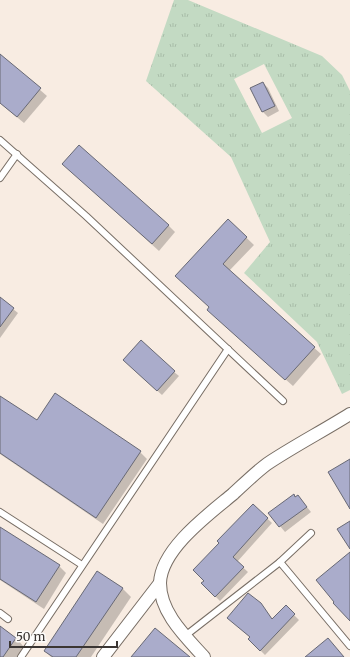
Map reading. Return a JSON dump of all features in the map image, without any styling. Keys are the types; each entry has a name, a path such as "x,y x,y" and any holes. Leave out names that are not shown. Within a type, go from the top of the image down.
{"street":[{"path":"103,657 160,583 169,556 181,541 199,523 266,465 350,414"},
{"path":"160,583 163,601 170,615 185,636 204,657"}],"lane":[{"path":"0,140 86,216 283,401"},
{"path":"0,178 17,154"},
{"path":"20,657 228,349"},
{"path":"0,512 82,565"},
{"path":"185,636 280,562 310,533"},
{"path":"280,562 350,646"},
{"path":"0,613 8,619"}],"green space":[{"path":"174,0 188,0 322,56 342,75 350,91 350,390 342,394 317,342 244,273 270,242 231,157 146,81","holes":["264,64 292,118 262,133 234,79"]}],"building":[{"path":"0,54 41,88 17,117 0,103"},
{"path":"263,82 275,106 262,112 250,88"},
{"path":"79,145 169,225 152,244 62,164"},
{"path":"228,219 247,237 223,264 315,347 285,380 207,310 209,307 175,276"},
{"path":"0,297 14,308 0,327"},
{"path":"141,340 175,371 157,391 123,360"},
{"path":"55,393 141,451 96,518 0,453 0,396 37,420"},
{"path":"350,459 350,509 328,472"},
{"path":"294,494 295,497 298,495 307,507 279,527 268,513"},
{"path":"253,504 268,518 233,557 244,567 215,597 201,583 204,581 193,570 219,543 217,541"},
{"path":"350,521 350,549 337,529"},
{"path":"0,527 60,565 36,602 0,579"},
{"path":"350,552 350,621 333,603 334,602 316,580"},
{"path":"97,571 123,588 76,657 53,657 44,651"},
{"path":"248,593 261,603 272,619 286,605 295,614 260,651 248,639 250,637 227,618"},
{"path":"0,626 16,638 3,657 0,657"},
{"path":"155,628 190,657 131,657"},
{"path":"328,638 344,657 305,657"}]}
